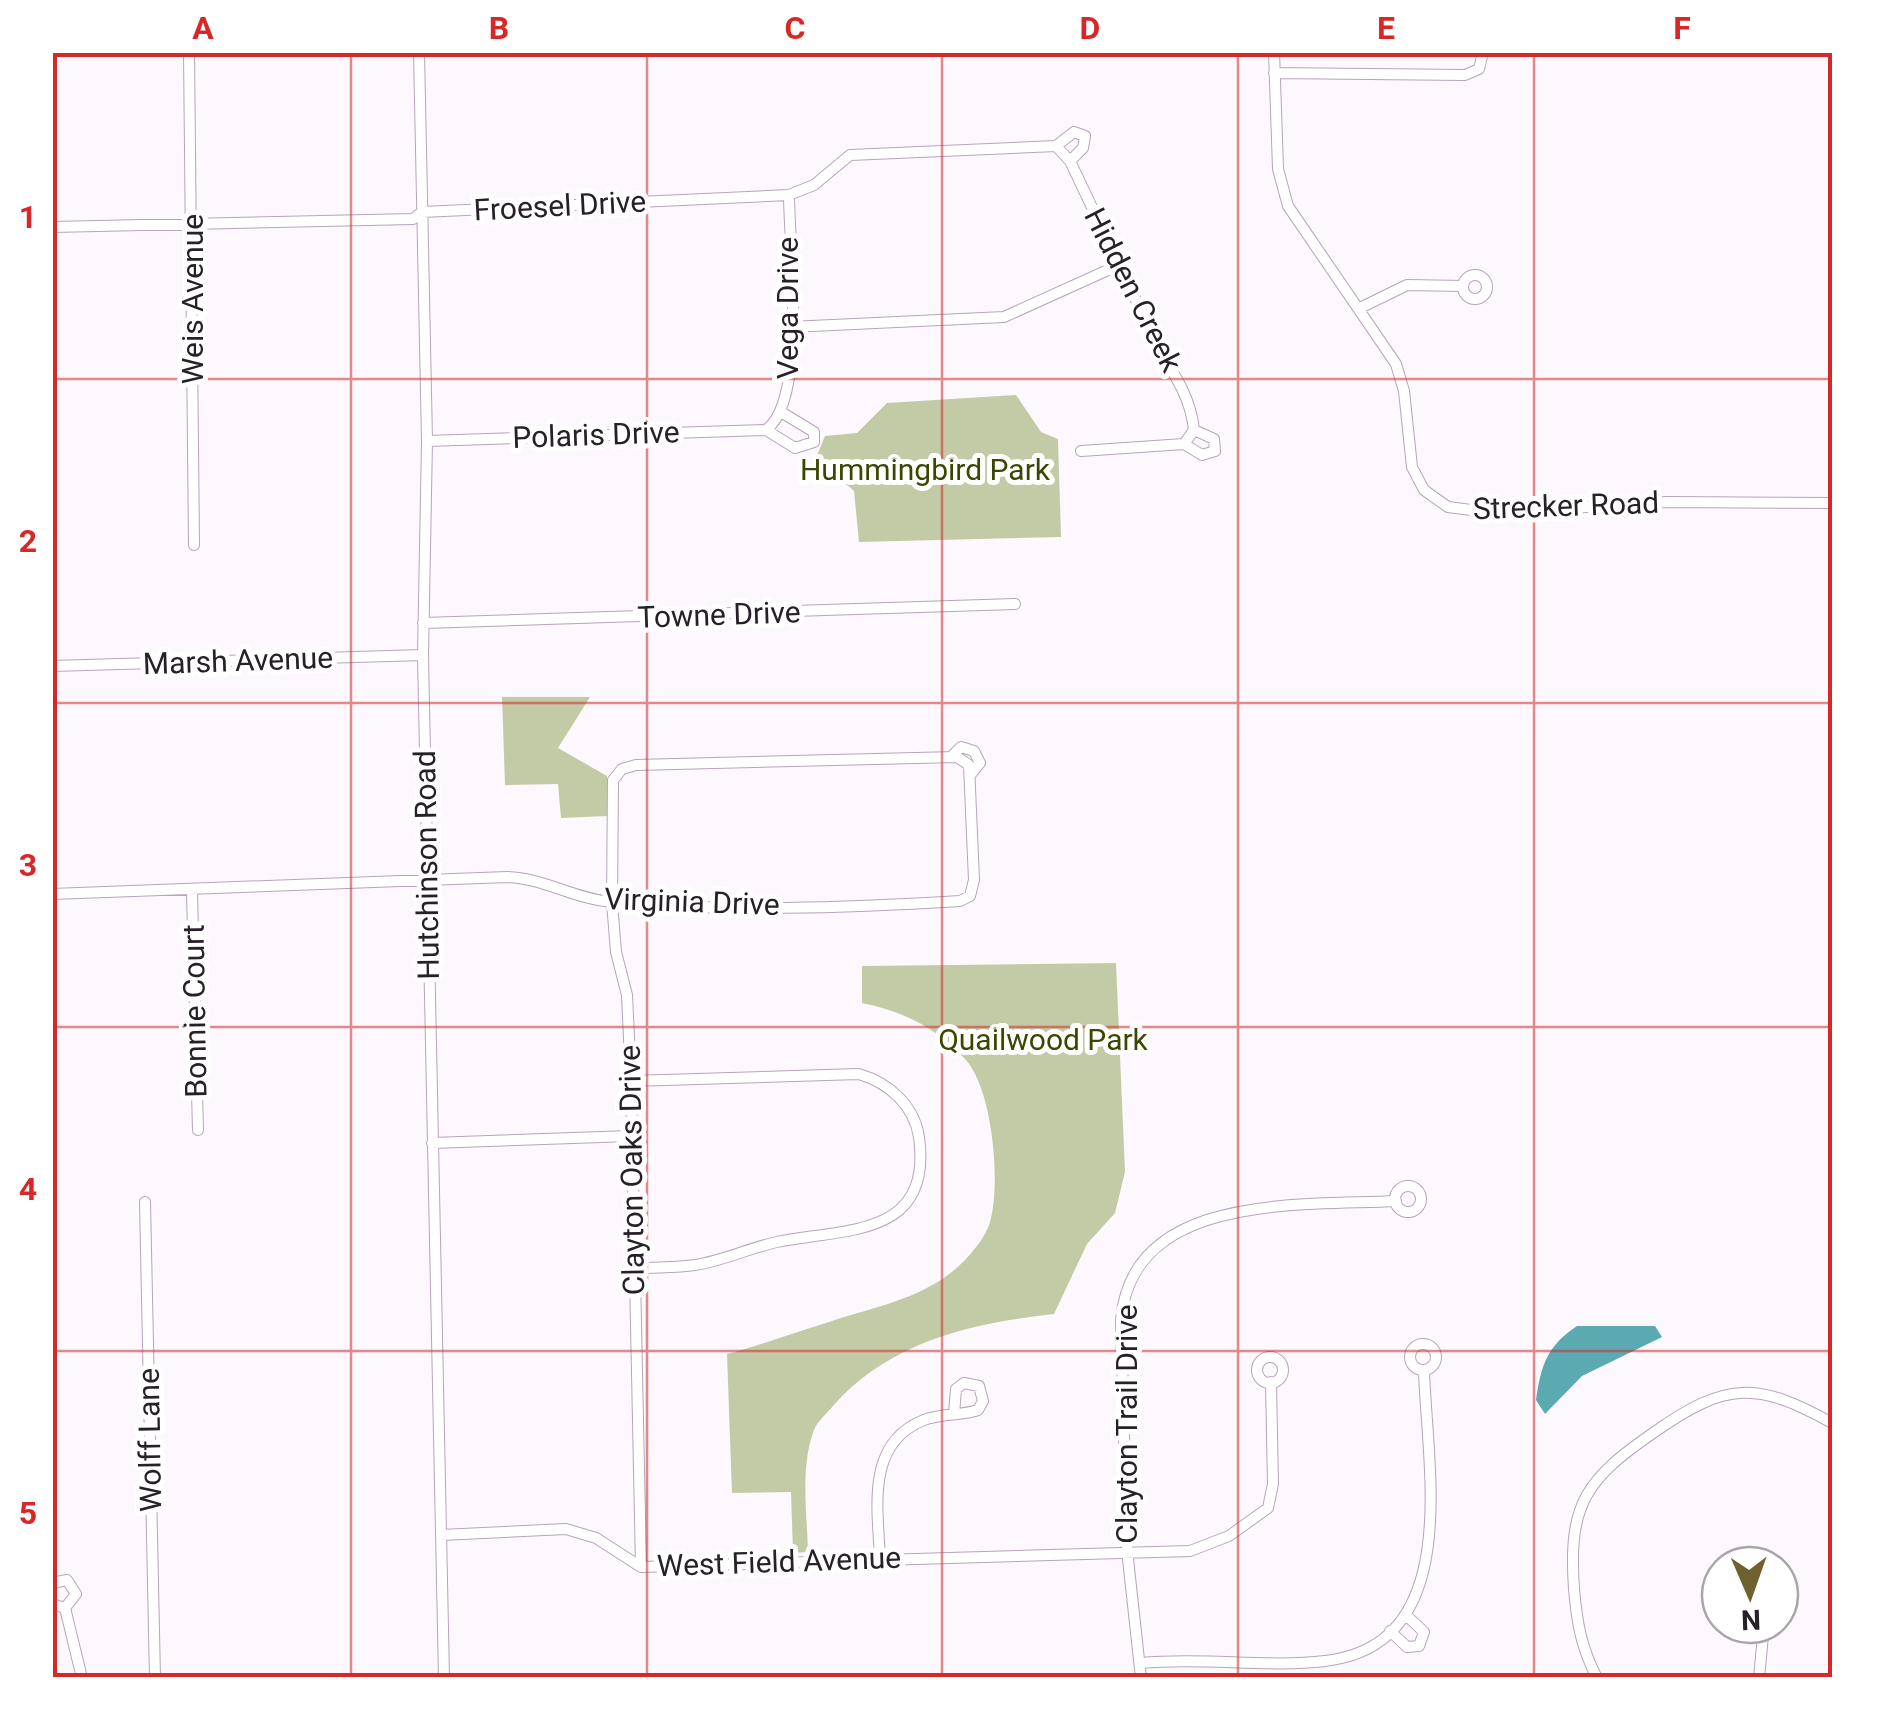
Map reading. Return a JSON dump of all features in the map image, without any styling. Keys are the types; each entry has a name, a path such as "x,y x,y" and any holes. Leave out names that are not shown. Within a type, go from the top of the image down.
{"street":[{"name":"Weis Avenue","path":"189,52 194,545"},
{"name":"Hutchinson Road","path":"419,52 426,441 423,655 444,1678"},
{"name":"Strecker Road","path":"1274,52 1278,169 1288,206 1396,364 1416,479 1448,507 1494,513 1667,502 1832,504"},
{"path":"1274,73 1465,75 1479,69 1482,52"},
{"name":"Froesel Drive","path":"52,226 413,219 422,212 788,196 814,184 850,155 1056,146 1074,132 1085,136 1084,148 1070,162"},
{"name":"Hidden Creek","path":"1056,146 1070,162 1191,410 1189,438 1082,451"},
{"name":"Vega Drive","path":"780,415 790,386 788,196"},
{"path":"790,327 1004,317 1120,265"},
{"path":"1360,308 1408,285 1463,286"},
{"path":"766,430 780,415"},
{"name":"Polaris Drive","path":"426,441 766,430 795,448 814,442 814,432 780,415"},
{"name":"Towne Drive","path":"424,623 1014,604"},
{"name":"Marsh Avenue","path":"52,666 423,655"},
{"name":"Virginia Drive","path":"52,894 526,878 612,902 778,906 960,902 970,896 974,880 971,774 969,765 952,757 636,765 616,776"},
{"name":"Clayton Oaks Drive","path":"616,776 612,789 612,902 616,952 627,995 631,1081 641,1567"},
{"name":"Bonnie Court","path":"192,892 198,1130"},
{"path":"631,1081 859,1074 883,1084 902,1101 918,1129 920,1149 915,1185 896,1213 882,1224 865,1231 772,1243 692,1266 634,1269"},
{"path":"432,1143 630,1136"},
{"name":"Clayton Trail Drive","path":"1140,1678 1127,1550 1120,1320 1127,1286 1141,1264 1168,1236 1224,1216 1257,1208 1396,1201"},
{"name":"Wolff Lane","path":"146,1202 156,1678"},
{"path":"1141,1663 1206,1658 1320,1662 1360,1652 1408,1616 1422,1584 1429,1552 1424,1371"},
{"name":"West Field Avenue","path":"441,1535 566,1529 596,1538 641,1567 1204,1548 1241,1530 1268,1508 1273,1484 1270,1382"},
{"path":"880,1559 876,1488 884,1457 894,1441 919,1422 973,1412 982,1406 984,1396 979,1386 970,1383 956,1389 954,1414"},
{"path":"1597,1678 1577,1630 1571,1543 1578,1510 1613,1460 1697,1402 1726,1394 1775,1396 1832,1422"},
{"path":"52,1584 67,1580 76,1589 76,1598 66,1608"},
{"path":"52,1604 66,1608"},
{"path":"66,1608 82,1678"},
{"path":"1390,1631 1407,1647 1418,1646 1424,1632 1408,1616"},
{"path":"1759,1678 1762,1645"}],"green space":[{"name":"Hummingbird Park","path":"1016,395 1041,432 1058,439 1061,537 859,542 854,491 816,458 825,436 857,433 887,403"},
{"path":"502,697 590,697 558,748 607,776 607,816 561,818 558,784 505,785"},
{"name":"Quailwood Park","path":"1116,963 1125,1172 1115,1213 1087,1244 1054,1314 993,1323 934,1339 880,1365 833,1406 815,1427 807,1459 808,1552 793,1553 791,1492 732,1493 727,1354 919,1292 965,1260 983,1237 993,1205 992,1138 975,1074 966,1060 932,1030 906,1016 862,1003 862,966"}],"water":[{"path":"1577,1326 1655,1326 1662,1337 1582,1376 1545,1414 1536,1400 1543,1366 1552,1349"}]}
